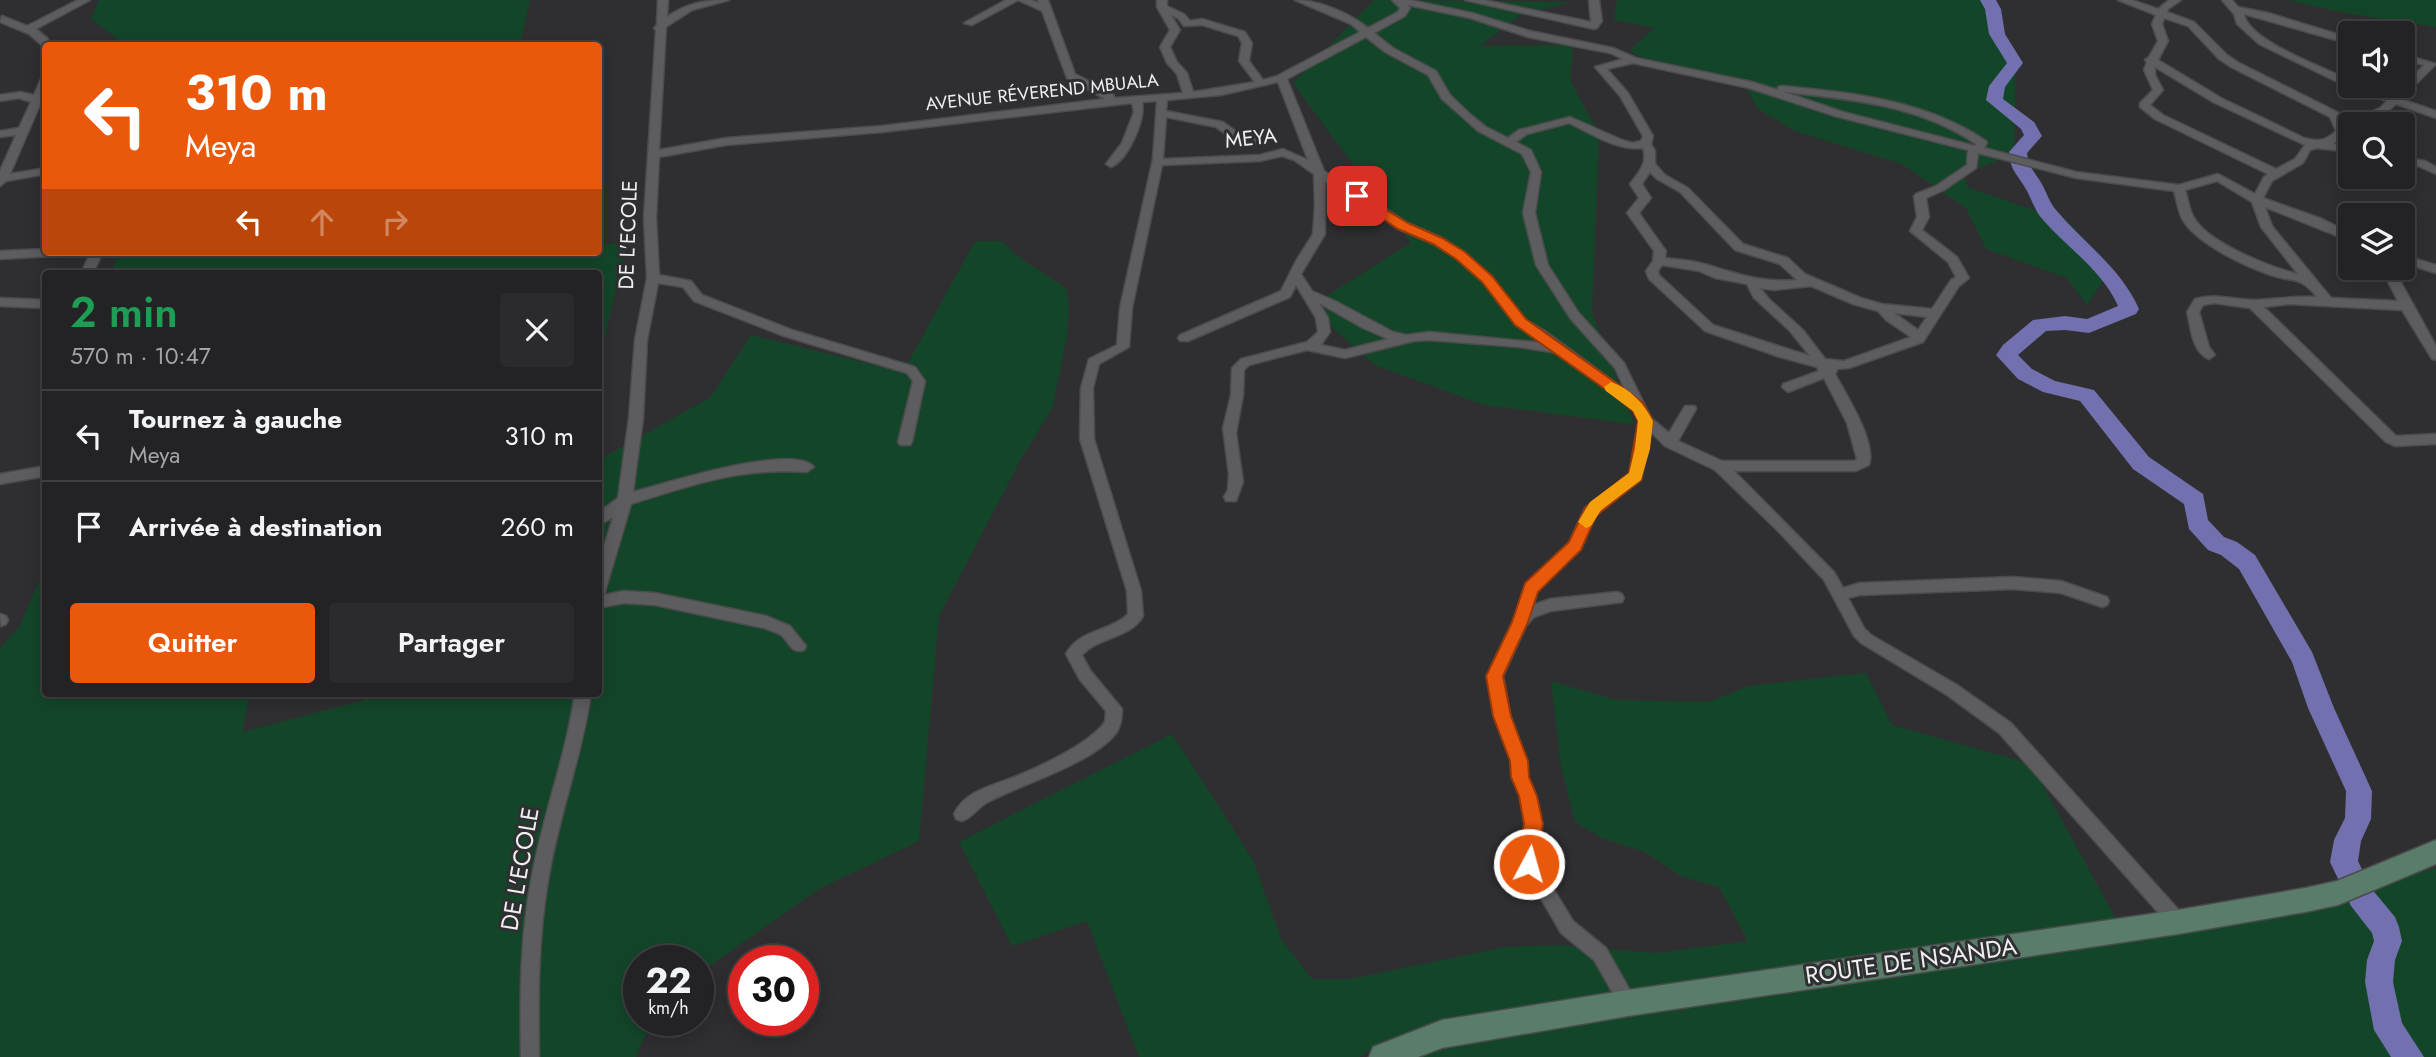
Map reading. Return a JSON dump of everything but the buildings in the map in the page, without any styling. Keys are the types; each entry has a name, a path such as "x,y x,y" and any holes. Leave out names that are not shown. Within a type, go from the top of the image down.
{"street":[{"path":"29,29 85,0"},
{"name":"DE L'ECOLE","path":"602,578 625,500 636,418 641,341 653,278 650,218 659,28 663,0"},
{"path":"659,28 683,10 724,0"},
{"path":"969,23 1013,0"},
{"path":"1023,0 1044,5 1071,76 1108,96 1111,102"},
{"path":"1300,0 1354,22 1389,50 1432,73 1446,97 1467,117 1482,129 1527,152 1535,164 1529,213 1542,265 1574,315 1620,366 1642,414 1636,476 1590,512 1575,546 1531,588 1520,622 1495,676 1502,716 1519,761 1520,777 1528,796 1533,824 1528,852 1529,864 1567,927 1600,954 1628,1003"},
{"path":"1470,0 1594,26 1597,22 1594,0"},
{"path":"2123,0 2191,24 2223,57 2235,65 2338,118"},
{"path":"2176,0 2164,7 2157,24 2163,41 2150,60 2149,75 2158,90 2145,102 2146,108 2277,174"},
{"path":"1162,4 1181,16 1187,24 1202,22 1242,34 1247,43 1244,61 1261,84"},
{"path":"1162,4 1175,30 1165,47 1172,63 1182,73 1189,94"},
{"name":"AVENUE RÉVEREND MBUALA","path":"653,155 704,143 872,130 1261,84 1280,78 1368,33 1401,4 1423,4"},
{"path":"1423,4 1484,19 1528,34 1762,88 1839,114 2106,181 2179,188 2218,177 2257,200 2338,231"},
{"path":"2231,4 2338,37"},
{"path":"2231,4 2239,14 2240,22 2262,42 2338,78"},
{"path":"1,20 29,29 45,42"},
{"path":"1600,67 1606,50"},
{"path":"1600,67 1633,60"},
{"path":"2150,60 2228,105 2315,145 2338,148"},
{"path":"2415,60 2431,64 2415,81"},
{"path":"1600,67 1624,94 1648,136 1646,144 1651,153 1649,165 1636,184 1645,198 1633,213 1660,251 1659,261 1652,271 1656,280 1709,328 1822,368"},
{"path":"1184,338 1278,300 1293,284 1321,229 1319,173 1280,78"},
{"path":"1762,88 1820,93 1913,108 1950,122 1982,143 1975,149 1972,166 1940,188 1920,196 1923,217 1916,231 1953,260 1963,278 1955,283 1919,340 1845,365 1822,368 1788,387"},
{"path":"0,98 20,95 28,99 42,97"},
{"path":"1,180 42,97"},
{"path":"962,814 967,805 1028,778 1101,738 1111,728 1114,718 1114,709 1085,675 1073,654 1077,646 1128,627 1136,616 1134,591 1087,439 1087,388 1093,362 1123,347 1126,308 1157,162 1162,97"},
{"path":"2384,98 2436,115"},
{"path":"2380,112 2395,98"},
{"path":"1111,164 1129,144 1133,120 1139,112 1136,99"},
{"path":"1162,113 1219,124 1238,138 1263,142"},
{"path":"1510,141 1523,132 1570,120 1618,142 1631,146 1646,144"},
{"path":"0,134 24,131"},
{"path":"2328,303 2267,227 2257,200 2268,179 2300,161 2306,148 2331,141 2338,135"},
{"name":"MEYA","path":"1157,162 1217,162 1260,158 1283,152 1310,164 1319,173 1403,226 1438,241 1460,256 1487,279 1506,305 1515,312 1520,322 1562,350 1642,414 1670,443 1720,466"},
{"path":"2421,163 2436,158"},
{"path":"2415,162 2436,171"},
{"path":"1649,165 1661,177 1684,190 1739,247 1784,261 1801,277 1811,282 1882,308 1937,314"},
{"path":"1,180 42,172"},
{"path":"2179,188 2188,219 2201,233 2223,248 2274,272 2308,281"},
{"path":"0,255 42,253"},
{"path":"1659,261 1696,266 1774,286 1811,282"},
{"path":"2415,263 2436,269"},
{"path":"1231,497 1236,487 1236,473 1229,447 1228,429 1237,393 1238,368 1245,362 1318,341 1325,327 1296,275"},
{"path":"653,278 687,284 698,298 788,333 911,370 919,381 905,442"},
{"path":"2393,280 2436,356"},
{"path":"1720,466 1856,466 1864,461 1860,436 1822,368 1798,331 1756,294 1754,283"},
{"path":"1307,295 1352,313 1383,335 1408,338"},
{"path":"2208,355 2203,349 2193,312 2199,302 2214,299 2255,304 2289,300 2406,306"},
{"path":"0,302 42,304"},
{"path":"2255,304 2391,439 2436,439"},
{"path":"1882,308 1892,319 1912,328 1919,340"},
{"path":"1306,346 1345,354 1408,338 1429,336 1513,342 1562,350"},
{"path":"1670,443 1690,409"},
{"path":"602,518 625,500 727,470 772,466 807,467"},
{"path":"1720,466 1829,576 1859,632 1866,639 1952,690 2005,728 2178,922"},
{"path":"0,479 42,472"},
{"path":"1839,595 1860,589 2013,583 2062,587 2102,601"},
{"path":"602,601 624,597 654,599 766,622 785,630 799,646"},
{"path":"1520,622 1529,613 1550,606 1617,598"},
{"name":"DE L'ECOLE","path":"530,1057 531,951 540,880 582,697"},
{"name":"ROUTE DE NSANDA","path":"1383,1057 1442,1034 1628,1003 2178,922 2348,889 2436,852"}],"green space":[{"path":"99,0 530,0 521,42 122,42 91,19"},
{"path":"1374,0 1571,2 1521,15 1480,46 1573,45 1570,80 1599,134 1592,313 1634,424 1484,405 1375,365 1309,307 1411,243 1293,83"},
{"path":"1617,0 1984,0 2016,54 2014,154 1964,174 1967,187 2068,222 2111,268 2087,305 2067,278 1986,249 1966,208 1902,164 1795,131 1758,109 1742,80 1638,56 1630,50 1654,28 1614,20"},
{"path":"2289,0 2436,0 2436,27 2415,24 2415,21 2394,21"},
{"path":"975,241 1001,241 1020,258 1066,288 1069,304 1067,336 1052,409 1022,457 939,616 919,841 819,889 739,945 728,945 728,953 714,963 714,945 623,945 623,1036 645,1036 636,1057 0,1057 0,648 19,627 42,575 42,697 249,697 242,732 365,700 366,697 602,697 602,458 711,397 751,335 903,372"},
{"path":"627,243 602,348 602,270 111,270 118,256 602,256 602,245"},
{"path":"1866,673 1892,725 2031,764 2116,919 1382,1043 1359,1057 1139,1057 1087,921 1012,946 959,842 1172,734 1253,860 1281,939 1312,979 1350,979 1506,947 1560,945 1657,953 1748,941 1719,887 1681,876 1645,852 1602,838 1575,822 1561,766 1551,681 1616,700 1708,702 1749,686"},
{"path":"2436,868 2436,1057 1417,1057 1481,1038 1914,971 2192,932 2306,911 2390,881"}],"waterway":[{"path":"1988,0 1993,9 1997,34 2015,63 1997,86 1994,100 2028,126 2033,136 2018,152 2020,169 2032,183 2046,211 2088,252 2122,293 2129,309 2089,326 2065,323 2040,325 2006,355 2025,374 2050,387 2087,395 2141,463 2195,500 2197,523 2216,544 2229,548 2247,562 2303,659 2321,708 2359,791 2358,819 2348,840 2344,862 2361,897 2385,927 2388,941 2381,960 2379,982 2389,1030 2409,1057"}],"slow traffic":[{"path":"1586,522 1596,506 1636,476 1642,449 1646,421 1638,407 1611,387"}],"route":[{"path":"1357,196 1403,226 1438,241 1460,256 1487,279 1506,305 1515,312 1520,322 1541,334 1588,372 1621,393 1638,407 1646,421 1636,476 1590,512 1575,546 1531,588 1520,622 1495,676 1502,716 1519,761 1520,777 1528,796 1533,824 1528,852 1529,864"}]}
